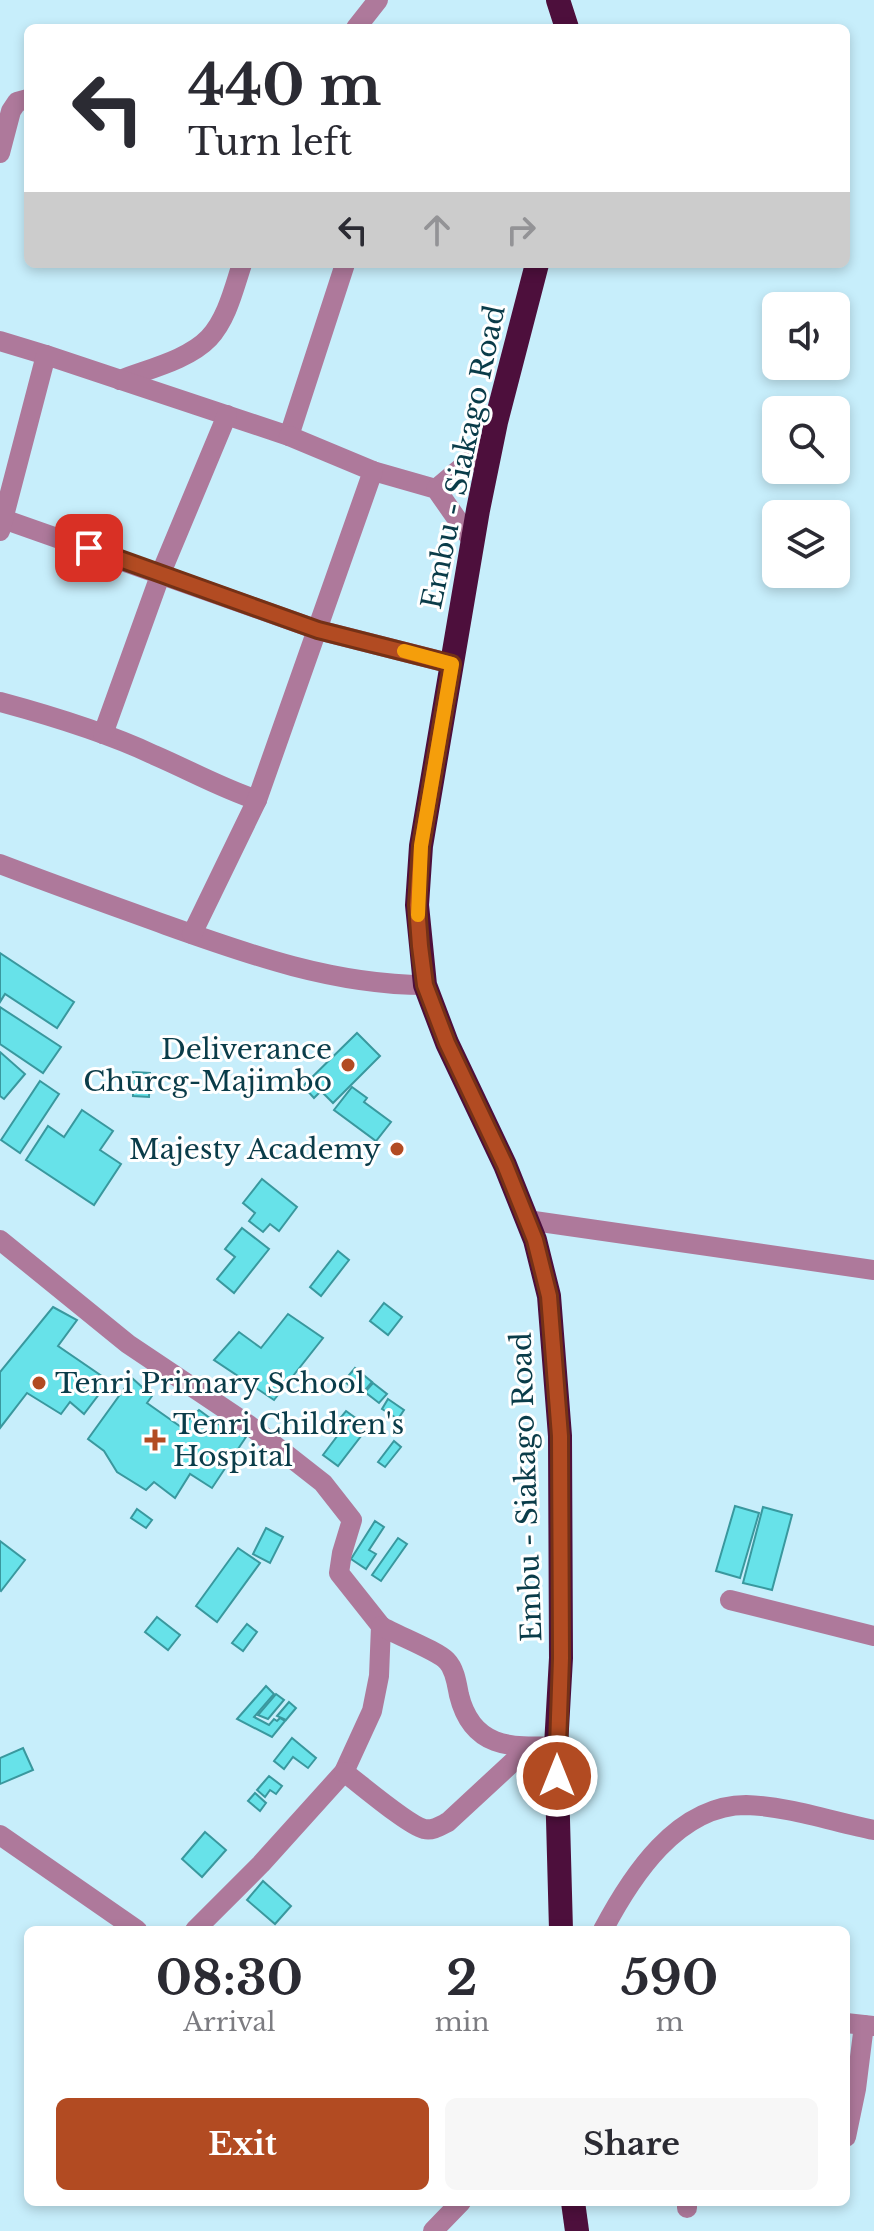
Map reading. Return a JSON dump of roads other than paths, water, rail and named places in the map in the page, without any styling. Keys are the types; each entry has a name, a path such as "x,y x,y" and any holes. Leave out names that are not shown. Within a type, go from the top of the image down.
{"highway":[{"path":"558,0 566,24"},
{"name":"Embu - Siakago Road","path":"536,268 492,442 473,542 421,846 417,905 425,985 447,1043 505,1165 535,1240 549,1296 560,1436 561,1658 556,1746 561,1926"},
{"path":"574,2206 577,2231"}],"street":[{"path":"359,24 378,0"},
{"path":"0,153 11,111 17,102 24,100"},
{"path":"120,380 188,353 209,338 221,322 241,268"},
{"path":"289,436 344,268"},
{"path":"0,341 289,436 373,471 436,489 473,542"},
{"path":"46,355 1,523 161,573 318,630 452,664"},
{"path":"103,734 161,573 227,415"},
{"path":"436,489 492,442"},
{"path":"192,934 257,800 373,471"},
{"path":"0,702 103,734 153,754 217,786 257,800"},
{"path":"0,864 284,965 350,981 425,985"},
{"path":"527,1220 874,1270"},
{"path":"0,1240 128,1344 249,1425 323,1483 352,1520 339,1573 381,1626 447,1661 456,1679 468,1723 480,1734 499,1743 529,1747 556,1746"},
{"path":"730,1600 874,1636"},
{"path":"199,1926 261,1864 344,1772 372,1711 379,1676 381,1626"},
{"path":"344,1772 410,1821 424,1829 436,1829 448,1822 529,1747"},
{"path":"605,1926 665,1840 706,1814 745,1805 874,1830"},
{"path":"0,1835 131,1926"},
{"path":"850,2118 856,2089 861,2025"},
{"path":"433,2231 457,2206"}],"place":[{"name":"Deliverance Churcg-Majimbo","path":"348,1065"},
{"name":"Majesty Academy","path":"397,1149"},
{"name":"Tenri Primary School","path":"39,1383"},
{"name":"Tenri Children's Hospital","path":"155,1440"}]}
